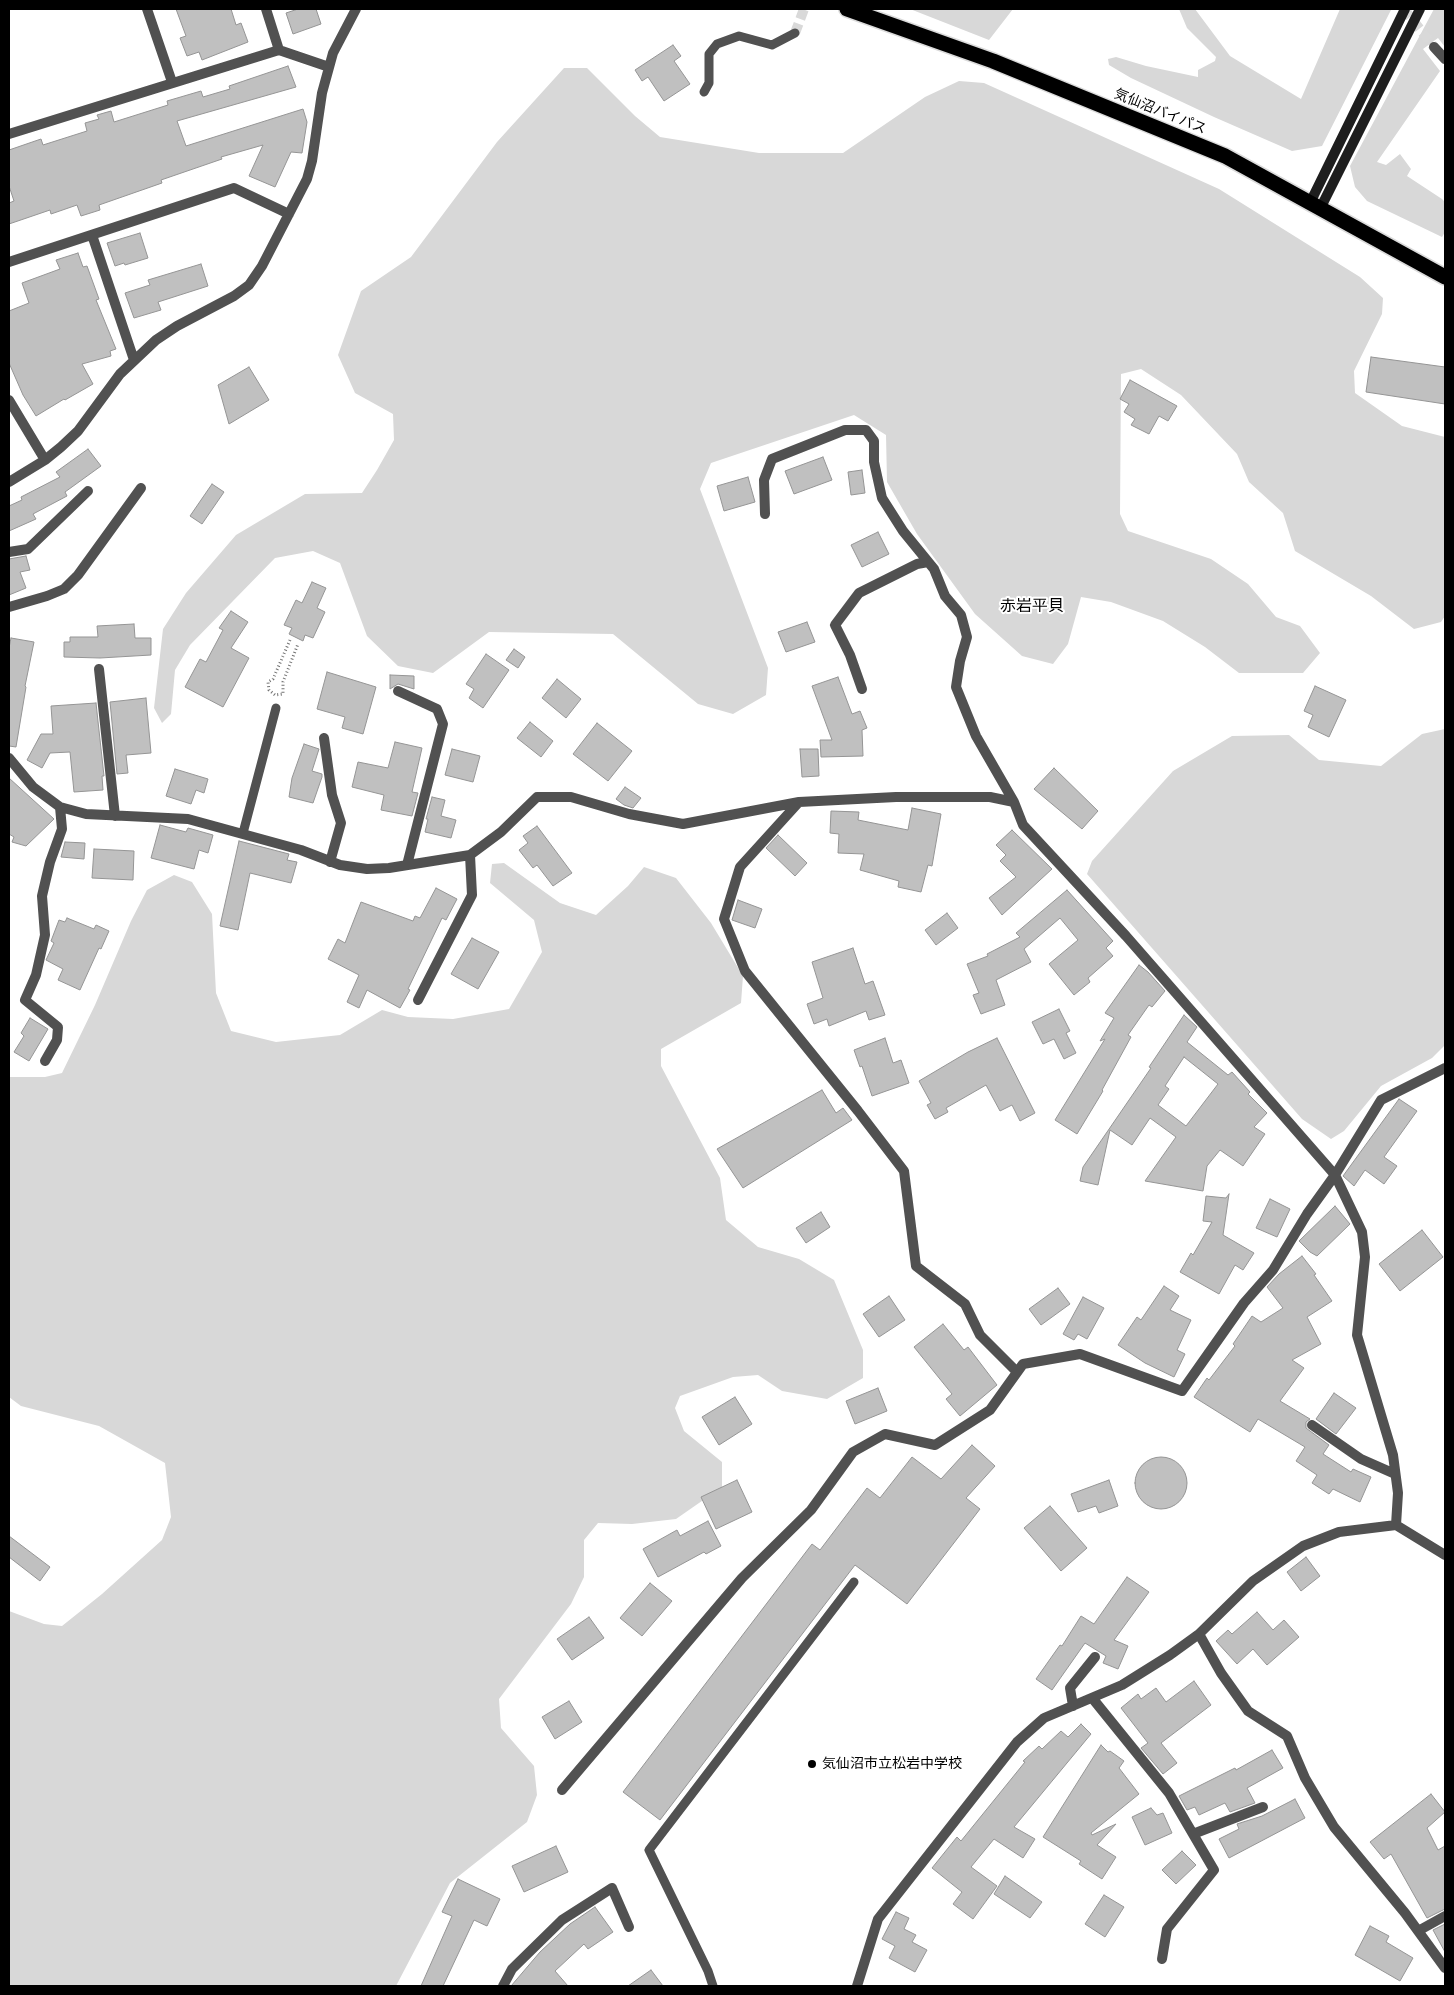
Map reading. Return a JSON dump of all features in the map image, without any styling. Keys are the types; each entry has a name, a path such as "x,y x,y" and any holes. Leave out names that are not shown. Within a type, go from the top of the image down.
{"highway":[{"name":"気仙沼バイパス","path":"847,9 993,61 1216,152 1445,277"}],"street":[{"path":"147,9 172,82"},
{"path":"266,9 279,50"},
{"path":"9,482 46,460 78,431 120,374 156,340 170,330 234,296 249,285 262,266 307,179 312,161 322,93 333,53 356,9"},
{"path":"1315,206 1405,9"},
{"path":"1315,206 1420,9"},
{"path":"1434,46 1445,59"},
{"path":"9,134 279,50 329,67"},
{"path":"9,262 234,188 289,214"},
{"path":"92,234 134,360"},
{"path":"9,400 46,460"},
{"path":"765,514 764,480 772,458 845,430 866,430 874,441 874,462 882,498 902,531 934,570 944,596 961,615 967,637 960,661 956,687 976,736 1014,802 1022,825 1126,936 1335,1175 1362,1232 1365,1257 1357,1335 1393,1455 1398,1493 1396,1525"},
{"path":"9,607 64,589 78,575 141,488"},
{"path":"9,552 28,548 88,491"},
{"path":"862,689 850,655 835,625 859,593 917,564 928,562"},
{"path":"99,669 115,816"},
{"path":"398,691 437,709 442,724 407,865"},
{"path":"324,738 332,795 341,823 330,862"},
{"path":"9,758 33,787 60,807 86,814 188,819 300,850 340,865 368,869 470,855 500,832 537,797 571,797 629,814 683,824 799,802 896,797 990,798 1014,802"},
{"path":"799,802 740,867 724,918 744,971 858,1111 904,1171 916,1266 965,1304 980,1335 1017,1372"},
{"path":"45,1060 57,1040 58,1028 26,1000 36,976 45,935 42,896 50,862 62,829 60,807"},
{"path":"418,1000 472,895 470,855"},
{"path":"562,1790 742,1578 811,1510 853,1452 886,1434 935,1445 990,1410 1023,1364 1080,1354 1182,1391 1244,1304 1273,1270 1306,1214 1335,1175 1381,1100 1445,1068"},
{"path":"1312,1425 1361,1459 1395,1474"},
{"path":"857,1986 878,1919 1017,1742 1044,1718 1093,1698 1130,1680 1170,1655 1199,1634 1253,1581 1303,1546 1339,1532 1396,1525 1445,1555"},
{"path":"1199,1634 1221,1673 1248,1711 1287,1736 1305,1778 1334,1827 1418,1931 1445,1968"},
{"path":"1073,1706 1070,1688 1095,1657"},
{"path":"1093,1698 1169,1793 1214,1870 1167,1928 1162,1959"},
{"path":"1193,1834 1263,1807"},
{"path":"503,1986 512,1969 562,1920 612,1888 629,1927"},
{"path":"1418,1931 1445,1916"}],"lane":[{"path":"704,92 710,83 710,54 717,44 739,36 772,44 795,33"},
{"path":"243,833 276,708"},
{"path":"713,1986 708,1971 649,1850 854,1582"}],"path":[{"path":"273,679 290,640"},
{"path":"284,682 278,678 273,679 268,682 269,690 275,695 284,694 284,682 298,644"}],"shaded area":[{"path":"910,9 1013,9 989,40"},
{"path":"1179,9 1195,9 1230,56 1301,99 1340,9 1391,10 1322,146 1292,151 1131,78 1109,65 1108,59 1116,57 1146,66 1198,77 1198,70 1215,61 1216,57 1187,28"},
{"path":"1434,9 1445,9 1445,47 1438,38 1423,49 1440,71 1377,162 1386,165 1400,154 1411,169 1407,176 1445,202 1445,232 1442,237 1367,201 1355,187 1350,166"},
{"path":"564,68 587,68 635,116 660,137 759,153 843,153 925,97 959,81 984,83 1219,189 1360,277 1383,298 1382,314 1354,371 1355,393 1402,426 1445,437 1445,616 1441,622 1414,629 1371,596 1295,551 1283,513 1249,482 1237,454 1181,395 1141,369 1121,374 1120,514 1128,531 1211,559 1248,584 1276,617 1300,626 1320,653 1303,673 1239,673 1205,647 1163,621 1111,602 1081,597 1068,644 1053,664 1022,656 975,614 917,534 887,482 886,435 854,415 711,463 700,489 768,668 766,695 733,714 698,704 613,634 489,632 433,673 398,666 367,636 340,563 313,551 275,558 190,645 175,670 171,714 162,723 154,708 163,629 186,593 236,535 305,494 362,493 394,440 393,414 355,393 338,355 361,291 411,257 497,142"},
{"path":"1445,729 1445,1045 1432,1058 1381,1086 1344,1131 1331,1139 1302,1119 1087,874 1092,861 1173,771 1232,736 1289,735 1319,760 1381,766 1422,734"},
{"path":"504,863 560,903 596,915 628,886 644,867 676,878 711,923 743,976 741,1003 661,1049 661,1066 720,1178 726,1220 758,1247 799,1259 834,1280 863,1350 863,1378 827,1399 782,1391 758,1375 733,1377 680,1396 675,1408 684,1431 722,1462 722,1487 676,1519 632,1524 598,1523 584,1540 584,1577 571,1604 499,1699 501,1728 534,1766 537,1795 527,1822 450,1883 396,1986 9,1986 9,1611 44,1624 62,1626 102,1594 162,1540 171,1517 165,1463 99,1426 21,1406 9,1397 9,1077 45,1077 62,1073 147,890 174,875 192,882 212,914 216,993 231,1031 276,1042 340,1035 382,1010 408,1017 453,1019 509,1009 542,952 534,920 490,883 492,864"}],"building":[{"path":"176,9 231,9 236,25 241,23 248,42 202,60 199,52 187,56 180,38 186,36"},
{"path":"298,9 316,9 321,24 293,34 286,13"},
{"path":"673,45 681,56 674,61 690,84 664,101 648,77 642,81 635,70"},
{"path":"288,66 296,87 177,121 186,146 303,109 307,122 302,153 291,152 275,187 249,176 263,145 221,157 222,159 161,180 162,183 99,205 100,210 81,216 77,205 51,214 50,210 9,224 9,203 14,201 9,186 9,150 41,139 43,145 87,131 85,123 99,119 97,115 111,111 114,122 168,105 167,101 201,91 203,97 230,89 229,86"},
{"path":"140,233 148,258 115,266 107,243"},
{"path":"78,253 83,267 87,266 99,299 96,300 116,349 110,351 111,356 82,364 93,384 36,416 23,395 9,363 9,311 29,303 22,283 60,269 56,260"},
{"path":"201,264 208,286 158,302 161,310 134,318 125,293 150,285 148,280"},
{"path":"1371,357 1445,367 1445,404 1366,392"},
{"path":"249,367 269,400 229,424 218,385"},
{"path":"1130,380 1177,406 1168,421 1159,416 1149,434 1131,425 1135,419 1124,412 1129,404 1120,399"},
{"path":"88,449 101,466 65,492 67,496 33,514 36,519 9,531 9,506 22,500 21,497 60,477 56,472"},
{"path":"823,457 832,480 794,494 785,471"},
{"path":"862,470 865,493 851,495 848,472"},
{"path":"748,477 755,502 724,511 717,486"},
{"path":"212,484 224,492 202,524 190,516"},
{"path":"878,532 889,554 862,567 851,545"},
{"path":"26,556 30,570 20,572 26,588 9,595 9,559"},
{"path":"312,582 326,588 317,608 325,612 313,638 305,635 303,641 289,634 292,628 284,625 296,600 302,603"},
{"path":"231,611 248,622 231,648 249,658 223,707 185,687 200,659 206,662 223,630 219,628"},
{"path":"807,622 815,642 786,652 778,632"},
{"path":"134,624 135,638 151,638 151,655 100,658 64,657 64,642 70,642 70,637 98,637 97,626"},
{"path":"11,638 34,642 16,747 9,746 9,648"},
{"path":"514,649 525,657 518,668 506,660"},
{"path":"486,654 509,670 483,708 469,698 474,689 466,684"},
{"path":"327,672 376,687 363,734 342,728 345,717 317,709"},
{"path":"390,675 414,676 414,689 398,684 390,689"},
{"path":"838,677 852,714 860,711 867,728 862,730 863,756 821,757 820,740 832,740 812,686"},
{"path":"557,679 581,699 566,718 542,698"},
{"path":"1315,686 1346,700 1329,737 1308,727 1313,715 1304,711"},
{"path":"146,698 151,753 126,755 128,773 117,774 110,702"},
{"path":"96,703 104,776 102,776 103,790 74,792 70,752 50,753 42,768 27,760 41,734 53,734 51,706"},
{"path":"530,722 553,741 541,757 517,738"},
{"path":"597,723 632,751 608,781 573,754"},
{"path":"395,742 422,748 412,792 418,793 412,816 381,810 384,795 352,787 358,762 388,768"},
{"path":"304,744 319,749 312,771 322,774 322,777 313,803 289,797 292,778"},
{"path":"452,749 480,756 473,782 445,775"},
{"path":"800,749 818,749 819,776 802,777"},
{"path":"1054,768 1098,811 1082,829 1034,789"},
{"path":"175,769 208,779 204,793 196,790 191,804 166,796"},
{"path":"9,778 54,819 26,846 12,842 14,837 9,834"},
{"path":"625,787 641,798 633,808 624,805 616,799"},
{"path":"432,797 445,800 441,816 456,820 451,838 425,832 428,819 426,819"},
{"path":"912,808 941,814 932,866 928,865 921,892 898,887 899,881 860,870 864,854 838,853 839,834 830,833 831,811 859,812 858,820 908,830"},
{"path":"160,825 186,832 188,828 213,835 208,853 199,850 194,869 151,858"},
{"path":"537,826 572,873 553,886 537,865 533,868 519,850 528,843 523,836"},
{"path":"1012,830 1052,869 1002,915 989,898 1016,877 1000,861 1006,855 996,845"},
{"path":"778,835 807,863 795,876 766,848"},
{"path":"239,841 289,854 287,860 297,862 291,883 250,873 238,930 220,926"},
{"path":"65,842 85,843 84,859 61,857"},
{"path":"94,849 134,851 133,880 92,878"},
{"path":"436,888 457,899 446,920 442,918 400,1008 367,990 359,1008 347,1002 359,975 328,959 338,939 345,943 361,902 413,921 415,916 420,918"},
{"path":"1067,890 1113,941 1106,948 1113,956 1088,978 1090,982 1074,995 1049,964 1078,940 1060,918 1024,949 1031,962 996,980 1005,1005 981,1014 973,995 979,993 967,964 988,956 987,954 1020,937 1016,933"},
{"path":"738,900 762,909 755,928 732,920"},
{"path":"947,913 958,928 936,945 925,930"},
{"path":"67,918 94,929 96,925 109,931 80,990 58,980 63,969 46,960 54,943 51,941 59,920 65,922"},
{"path":"472,938 499,952 478,989 451,974"},
{"path":"853,948 865,984 873,981 885,1015 869,1020 866,1011 829,1026 827,1019 814,1024 807,1004 823,998 812,962"},
{"path":"1139,965 1165,991 1152,1007 1149,1005 1128,1035 1131,1037 1103,1091 1077,1134 1055,1120 1105,1039 1100,1041 1114,1018 1105,1013"},
{"path":"1059,1009 1070,1031 1066,1033 1076,1053 1064,1059 1054,1039 1043,1044 1032,1022"},
{"path":"1184,1015 1197,1027 1187,1042 1228,1075 1232,1072 1250,1092 1248,1094 1267,1113 1254,1127 1265,1134 1243,1166 1220,1150 1207,1166 1203,1191 1145,1181 1176,1137 1150,1118 1132,1145 1110,1130 1098,1185 1080,1181 1083,1167 1151,1068 1149,1067","holes":["1184,1057 1218,1084 1186,1126 1158,1105 1169,1089 1165,1086"]},
{"path":"30,1018 48,1029 29,1061 14,1052 24,1036 21,1033"},
{"path":"885,1038 893,1063 901,1060 909,1083 872,1096 862,1066 860,1067 854,1050"},
{"path":"997,1038 1035,1113 1020,1121 1012,1105 1000,1111 986,1085 946,1108 948,1112 935,1119 927,1105 931,1103 919,1081 968,1052"},
{"path":"822,1090 836,1113 843,1108 852,1120 743,1188 717,1149"},
{"path":"1399,1099 1417,1111 1384,1157 1397,1166 1384,1184 1365,1170 1354,1186 1343,1176"},
{"path":"1229,1194 1223,1235 1254,1253 1243,1270 1235,1265 1219,1294 1180,1272 1191,1253 1193,1255 1212,1222 1203,1221 1206,1196 1226,1198"},
{"path":"1270,1199 1290,1209 1277,1237 1256,1228"},
{"path":"1335,1206 1350,1224 1317,1256 1299,1241"},
{"path":"821,1212 830,1227 806,1243 796,1228"},
{"path":"1422,1230 1443,1257 1400,1291 1379,1264"},
{"path":"1302,1256 1316,1274 1314,1275 1332,1301 1307,1317 1321,1344 1292,1360 1304,1368 1280,1401 1310,1419 1306,1422 1306,1428 1329,1445 1323,1454 1351,1472 1353,1469 1371,1477 1360,1502 1333,1489 1329,1494 1312,1483 1317,1475 1296,1461 1305,1447 1258,1419 1250,1432 1194,1397 1207,1378 1209,1380 1235,1346 1233,1344 1252,1316 1261,1322 1283,1308 1267,1287 1279,1274"},
{"path":"1164,1286 1179,1296 1170,1310 1191,1320 1177,1350 1185,1354 1174,1377 1145,1363 1118,1345 1137,1317 1141,1320"},
{"path":"1058,1288 1070,1304 1041,1325 1029,1309"},
{"path":"889,1296 905,1320 879,1337 863,1314"},
{"path":"1083,1297 1104,1308 1087,1339 1078,1334 1074,1340 1063,1334"},
{"path":"943,1324 964,1350 968,1347 997,1385 960,1416 946,1399 952,1394 914,1347"},
{"path":"878,1388 887,1411 855,1424 846,1401"},
{"path":"1334,1393 1356,1408 1336,1434 1316,1419"},
{"path":"735,1397 752,1424 719,1445 702,1417"},
{"path":"972,1445 995,1466 966,1498 980,1509 907,1604 855,1565 660,1820 623,1792 812,1544 820,1550 867,1488 880,1498 912,1457 941,1479"},
{"path":"1161,1457 1175,1461 1183,1469 1187,1483 1183,1497 1175,1505 1161,1509 1147,1505 1139,1497 1135,1483 1139,1469 1147,1461"},
{"path":"737,1480 752,1512 716,1529 701,1497"},
{"path":"1109,1480 1118,1506 1099,1513 1096,1506 1078,1512 1071,1494"},
{"path":"1050,1506 1087,1548 1061,1571 1024,1528"},
{"path":"708,1521 721,1546 706,1554 704,1552 658,1577 643,1549 677,1530 680,1536"},
{"path":"9,1536 50,1567 40,1581 9,1557"},
{"path":"1306,1557 1320,1576 1301,1591 1287,1572"},
{"path":"1127,1577 1149,1592 1114,1640 1128,1646 1118,1669 1103,1663 1106,1656 1085,1643 1052,1690 1036,1679 1060,1645 1062,1646 1081,1616 1094,1624"},
{"path":"650,1583 672,1601 642,1636 620,1618"},
{"path":"1257,1612 1273,1630 1284,1620 1299,1637 1267,1665 1253,1649 1237,1664 1216,1641 1228,1630 1232,1634"},
{"path":"589,1617 604,1638 572,1660 557,1639"},
{"path":"1194,1681 1211,1705 1161,1743 1177,1763 1163,1774 1141,1748 1148,1743 1121,1708 1138,1694 1141,1699 1156,1688 1166,1702"},
{"path":"569,1701 582,1722 555,1739 542,1717"},
{"path":"1081,1724 1091,1734 1014,1827 1035,1839 1023,1858 994,1839 971,1867 997,1886 973,1919 953,1904 962,1892 932,1868 957,1837 961,1841 1025,1762 1023,1761 1039,1746 1042,1749 1061,1731 1068,1737"},
{"path":"1101,1745 1108,1752 1110,1751 1124,1761 1119,1768 1139,1794 1091,1833 1092,1835 1116,1824 1097,1845 1116,1857 1102,1879 1079,1864 1081,1861 1043,1837"},
{"path":"1272,1750 1283,1768 1247,1788 1255,1803 1230,1812 1225,1803 1199,1815 1195,1807 1187,1810 1179,1796 1235,1768 1236,1770"},
{"path":"1431,1794 1445,1812 1427,1828 1438,1850 1445,1846 1445,1909 1427,1918 1391,1854 1384,1859 1370,1842"},
{"path":"1295,1799 1305,1818 1229,1858 1219,1839 1239,1829 1237,1824 1262,1816"},
{"path":"1151,1808 1157,1815 1163,1813 1172,1833 1145,1845 1132,1817"},
{"path":"556,1846 568,1872 524,1892 512,1866"},
{"path":"1182,1851 1196,1865 1176,1884 1162,1870"},
{"path":"1005,1876 1042,1902 1030,1918 994,1894"},
{"path":"458,1879 500,1899 487,1926 474,1920 443,1986 421,1986 452,1916 442,1912"},
{"path":"1104,1895 1124,1907 1105,1937 1085,1924"},
{"path":"595,1907 613,1932 588,1949 584,1944 555,1971 568,1986 511,1986 540,1952 570,1924"},
{"path":"896,1912 909,1918 904,1929 916,1935 912,1942 927,1950 915,1972 889,1958 895,1946 882,1939"},
{"path":"1445,1924 1445,1952 1433,1930"},
{"path":"1370,1926 1389,1936 1386,1942 1413,1958 1400,1981 1355,1955"},
{"path":"651,1970 663,1986 628,1986"}],"tunnel":[{"path":"795,33 804,9"},
{"path":"1404,9 1434,47"}],"place":[{"name":"気仙沼市立松岩中学校","path":"812,1764"}],"district":[{"name":"赤岩平貝","path":"1032,607"}]}
